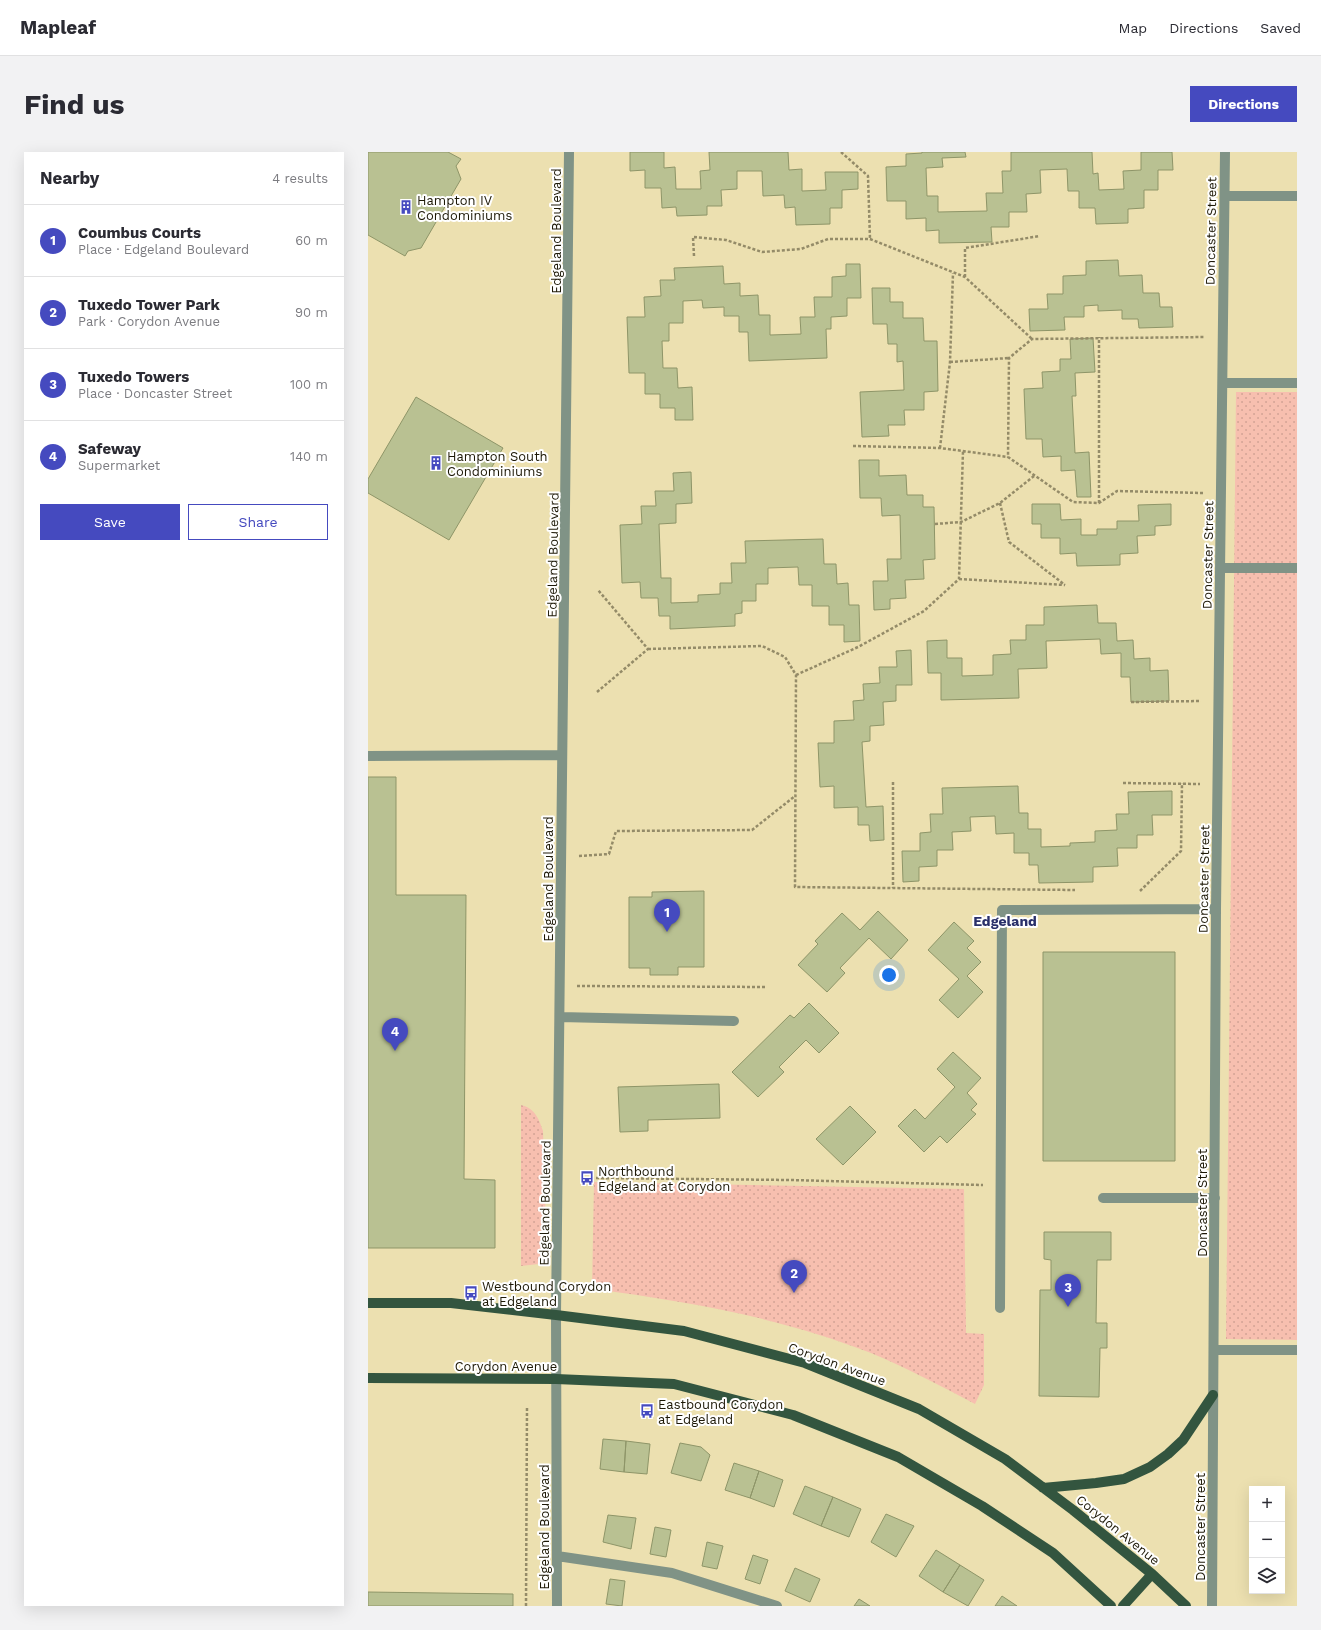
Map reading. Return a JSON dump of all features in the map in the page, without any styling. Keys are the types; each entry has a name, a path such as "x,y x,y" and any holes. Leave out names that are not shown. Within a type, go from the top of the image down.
{"main road":[{"name":"Corydon Avenue","path":"368,1303 451,1303 684,1331 805,1363 919,1409 1005,1458 1073,1510 1152,1574 1186,1606"},
{"name":"Corydon Avenue","path":"368,1378 556,1379 674,1384 793,1415 898,1456 982,1506 1053,1553 1111,1606"},
{"path":"1043,1488 1096,1484 1124,1479 1150,1467 1168,1454 1183,1440 1213,1394"},
{"path":"1123,1606 1152,1574"}],"street":[{"name":"Edgeland Boulevard","path":"557,1606 556,1315 562,755 568,434 569,152"},
{"name":"Doncaster Street","path":"1212,1606 1216,909 1225,152"},
{"path":"1225,196 1297,196"},
{"path":"1223,383 1297,383"},
{"path":"1220,568 1297,568"},
{"path":"368,756 562,755"},
{"path":"1000,1308 1002,1186 1002,910 1216,909"},
{"path":"560,1018 734,1021"},
{"path":"1103,1198 1215,1198"},
{"path":"1214,1350 1297,1350"},
{"path":"557,1556 672,1573 777,1606"}],"path":[{"path":"841,152 868,176 870,239"},
{"path":"965,277 965,248 1040,236"},
{"path":"694,256 693,237 726,240 762,252 801,249 828,240 870,239 965,277 1032,339"},
{"path":"940,448 950,362 954,273"},
{"path":"1099,337 1099,503"},
{"path":"950,362 1009,358 1032,339 1099,337 1223,337"},
{"path":"1008,457 1009,358"},
{"path":"853,446 940,448 1008,457 1073,502 1099,503 1117,491 1222,494"},
{"path":"796,675 858,647 924,611 959,579 963,451"},
{"path":"935,524 961,522 1000,504 1034,476"},
{"path":"959,579 1065,585 1009,542 1000,504"},
{"path":"598,590 648,649"},
{"path":"597,692 648,649 762,646 785,657 796,675 795,887 1076,890"},
{"path":"1131,702 1219,701"},
{"path":"893,782 893,888"},
{"path":"1123,782 1218,784"},
{"path":"1140,891 1181,851 1182,783"},
{"path":"561,857 609,854 616,831 752,830 795,796"},
{"path":"560,986 767,987"},
{"path":"591,1178 790,1180 1002,1186"},
{"path":"526,1606 527,1407"}],"shaded area":[{"path":"1236,392 1297,392 1297,1340 1226,1339"},
{"path":"521,1105 526,1106 533,1111 538,1118 543,1131 547,1263 521,1266"},
{"path":"594,1182 964,1189 966,1333 984,1334 984,1385 975,1404 924,1377 871,1353 803,1330 734,1312 699,1305 592,1289"}],"building":[{"name":"Hampton IV Condominiums","path":"368,152 448,152 461,159 456,166 461,179 421,248 408,251 405,256 368,235"},
{"path":"630,152 664,152 664,168 675,167 676,189 701,189 700,171 710,170 709,152 788,152 789,170 802,169 802,191 826,190 825,172 858,172 858,189 842,190 842,208 830,208 830,224 796,225 795,207 785,208 784,195 763,196 762,171 737,171 737,189 721,190 722,206 707,206 707,215 677,216 676,207 662,208 661,188 645,188 645,170 630,171"},
{"path":"922,152 965,152 966,157 942,158 943,167 926,168 927,196 938,196 938,212 987,211 986,193 1003,193 1002,171 1011,171 1011,152 1092,152 1093,174 1098,173 1099,190 1124,189 1123,171 1141,170 1141,152 1172,152 1173,170 1158,170 1158,190 1144,190 1144,208 1128,209 1128,223 1096,224 1095,208 1079,208 1079,191 1068,191 1067,169 1040,170 1041,193 1026,194 1027,212 1009,212 1009,227 991,227 992,242 939,243 939,230 926,231 926,218 906,219 906,201 887,201 886,167 906,166 906,154"},
{"path":"1118,260 1119,276 1142,275 1143,293 1159,293 1160,307 1172,307 1173,327 1139,328 1138,319 1122,319 1122,310 1098,311 1098,305 1084,306 1084,317 1064,317 1065,330 1030,331 1029,309 1048,309 1047,294 1063,294 1063,276 1086,275 1086,261"},
{"path":"846,264 860,264 861,298 847,298 847,316 831,317 831,329 826,329 827,358 749,361 748,332 739,332 739,316 724,316 724,307 703,308 702,300 683,301 683,323 669,323 669,341 662,341 663,368 677,368 678,388 692,387 693,420 675,420 675,408 660,408 660,394 645,394 645,373 629,373 627,317 645,317 644,297 661,296 660,280 675,280 674,268 723,266 724,284 740,283 740,296 758,295 759,315 770,315 770,335 801,334 800,317 815,317 814,297 832,297 832,277 846,276"},
{"path":"872,288 890,288 890,302 903,302 903,318 923,318 924,341 937,341 938,391 924,392 924,410 904,410 905,425 888,425 889,436 862,437 860,392 904,390 903,361 897,362 897,344 888,344 887,324 873,324"},
{"path":"1093,338 1095,372 1075,373 1076,396 1072,396 1075,453 1089,452 1091,497 1077,497 1075,470 1061,471 1061,456 1043,457 1042,439 1026,439 1024,389 1043,388 1042,372 1060,371 1060,359 1071,359 1070,339"},
{"name":"Hampton South Condominiums","path":"416,397 503,448 449,540 368,493 368,479"},
{"path":"859,460 879,460 879,476 906,475 907,495 923,495 923,507 934,507 935,559 923,560 924,579 905,580 906,598 890,599 890,609 874,610 873,581 888,581 887,559 901,559 900,515 882,516 881,498 860,498"},
{"path":"691,472 692,503 676,504 676,523 659,524 661,578 671,578 671,603 698,602 698,595 720,594 720,583 732,583 731,563 746,563 745,541 823,539 824,564 836,564 837,584 848,583 849,605 859,605 860,641 844,642 844,625 829,625 829,606 812,606 812,585 799,585 798,567 768,568 768,584 756,584 756,601 742,601 742,613 735,614 735,626 670,629 670,616 659,616 658,598 641,598 640,582 622,583 620,525 642,524 641,506 656,506 655,491 674,491 673,473"},
{"path":"1032,504 1060,504 1061,520 1081,519 1081,535 1097,535 1097,529 1117,529 1117,521 1139,521 1138,505 1171,504 1171,525 1155,526 1155,535 1137,536 1138,553 1120,554 1120,565 1077,566 1076,553 1060,554 1060,538 1041,538 1041,524 1032,524"},
{"path":"1097,605 1098,623 1116,623 1117,641 1133,640 1134,659 1150,658 1150,671 1168,670 1169,701 1131,702 1130,677 1121,677 1121,653 1101,654 1100,639 1046,641 1047,668 1018,669 1019,698 941,700 941,673 928,673 927,641 947,640 947,658 962,658 962,676 993,675 993,655 1011,654 1010,640 1026,640 1026,625 1044,625 1044,607"},
{"path":"911,650 912,685 896,685 896,701 883,702 884,725 870,726 870,741 862,742 866,807 883,806 884,840 870,841 869,825 858,825 858,807 834,808 834,786 820,787 818,743 834,743 834,721 854,720 853,701 864,700 863,684 880,683 879,667 897,667 896,651"},
{"path":"368,777 396,777 396,895 466,895 464,1179 495,1180 495,1248 368,1248"},
{"path":"1018,786 1019,813 1028,813 1028,829 1041,829 1041,847 1070,846 1070,843 1095,842 1095,831 1117,830 1116,814 1129,814 1128,792 1172,791 1172,815 1152,815 1153,835 1137,835 1137,848 1117,848 1118,866 1093,867 1093,882 1039,883 1038,865 1029,865 1029,853 1014,853 1014,833 996,834 995,816 970,817 971,831 952,832 953,850 937,850 937,866 919,867 919,881 903,882 902,851 920,851 920,833 931,832 930,814 943,814 942,788"},
{"path":"704,891 704,967 678,967 678,975 650,975 650,968 629,968 629,897 652,897 652,892"},
{"path":"878,911 908,940 891,959 869,938 840,968 845,973 827,992 798,965 818,944 815,941 842,913 860,930"},
{"path":"954,922 974,941 967,948 981,962 967,976 983,992 958,1018 939,1000 959,979 928,950"},
{"path":"1043,952 1175,952 1175,1161 1043,1161"},
{"path":"809,1003 839,1033 819,1053 806,1040 779,1067 784,1072 758,1097 732,1072 790,1015 794,1018"},
{"path":"953,1052 981,1078 967,1093 977,1104 971,1110 976,1114 947,1143 940,1136 924,1152 898,1126 915,1109 925,1119 955,1087 937,1069"},
{"path":"719,1084 720,1118 648,1120 648,1131 620,1132 618,1087"},
{"path":"850,1106 876,1132 843,1165 816,1139"},
{"path":"1044,1232 1111,1232 1111,1260 1097,1260 1096,1323 1107,1323 1107,1348 1100,1348 1099,1397 1039,1396 1040,1290 1051,1290 1051,1260 1044,1259"},
{"path":"603,1439 626,1441 624,1472 600,1469"},
{"path":"626,1441 650,1444 647,1474 624,1472"},
{"path":"680,1443 701,1447 710,1455 701,1481 671,1473"},
{"path":"734,1463 759,1471 750,1498 725,1490"},
{"path":"759,1471 783,1480 774,1507 750,1498"},
{"path":"805,1486 833,1497 821,1526 793,1514"},
{"path":"833,1497 861,1509 849,1537 821,1526"},
{"path":"886,1514 914,1526 896,1557 871,1542"},
{"path":"608,1515 636,1518 631,1549 603,1542"},
{"path":"655,1527 671,1530 666,1557 650,1554"},
{"path":"707,1542 723,1546 717,1569 702,1566"},
{"path":"936,1550 960,1565 943,1592 919,1576"},
{"path":"753,1555 768,1560 760,1584 745,1579"},
{"path":"960,1565 984,1580 968,1606 943,1592"},
{"path":"795,1568 820,1579 810,1602 785,1591"},
{"path":"610,1579 625,1581 622,1606 606,1604"},
{"path":"368,1592 513,1594 513,1606 368,1606"},
{"path":"1002,1596 1017,1606 995,1606"},
{"path":"859,1599 870,1606 854,1606"}],"place":[{"name":"Hampton IV Condominiums","path":"406,207"},
{"name":"Hampton South Condominiums","path":"436,463"},
{"name":"Coumbus Courts","path":"667,932"},
{"name":"Safeway","path":"395,1051"},
{"name":"Northbound Edgeland at Corydon","path":"587,1178"},
{"name":"Westbound Corydon at Edgeland","path":"471,1293"},
{"name":"Tuxedo Tower Park","path":"794,1293"},
{"name":"Tuxedo Towers","path":"1068,1307"},
{"name":"Eastbound Corydon at Edgeland","path":"647,1411"}],"district":[{"name":"Edgeland","path":"1005,921"}]}
